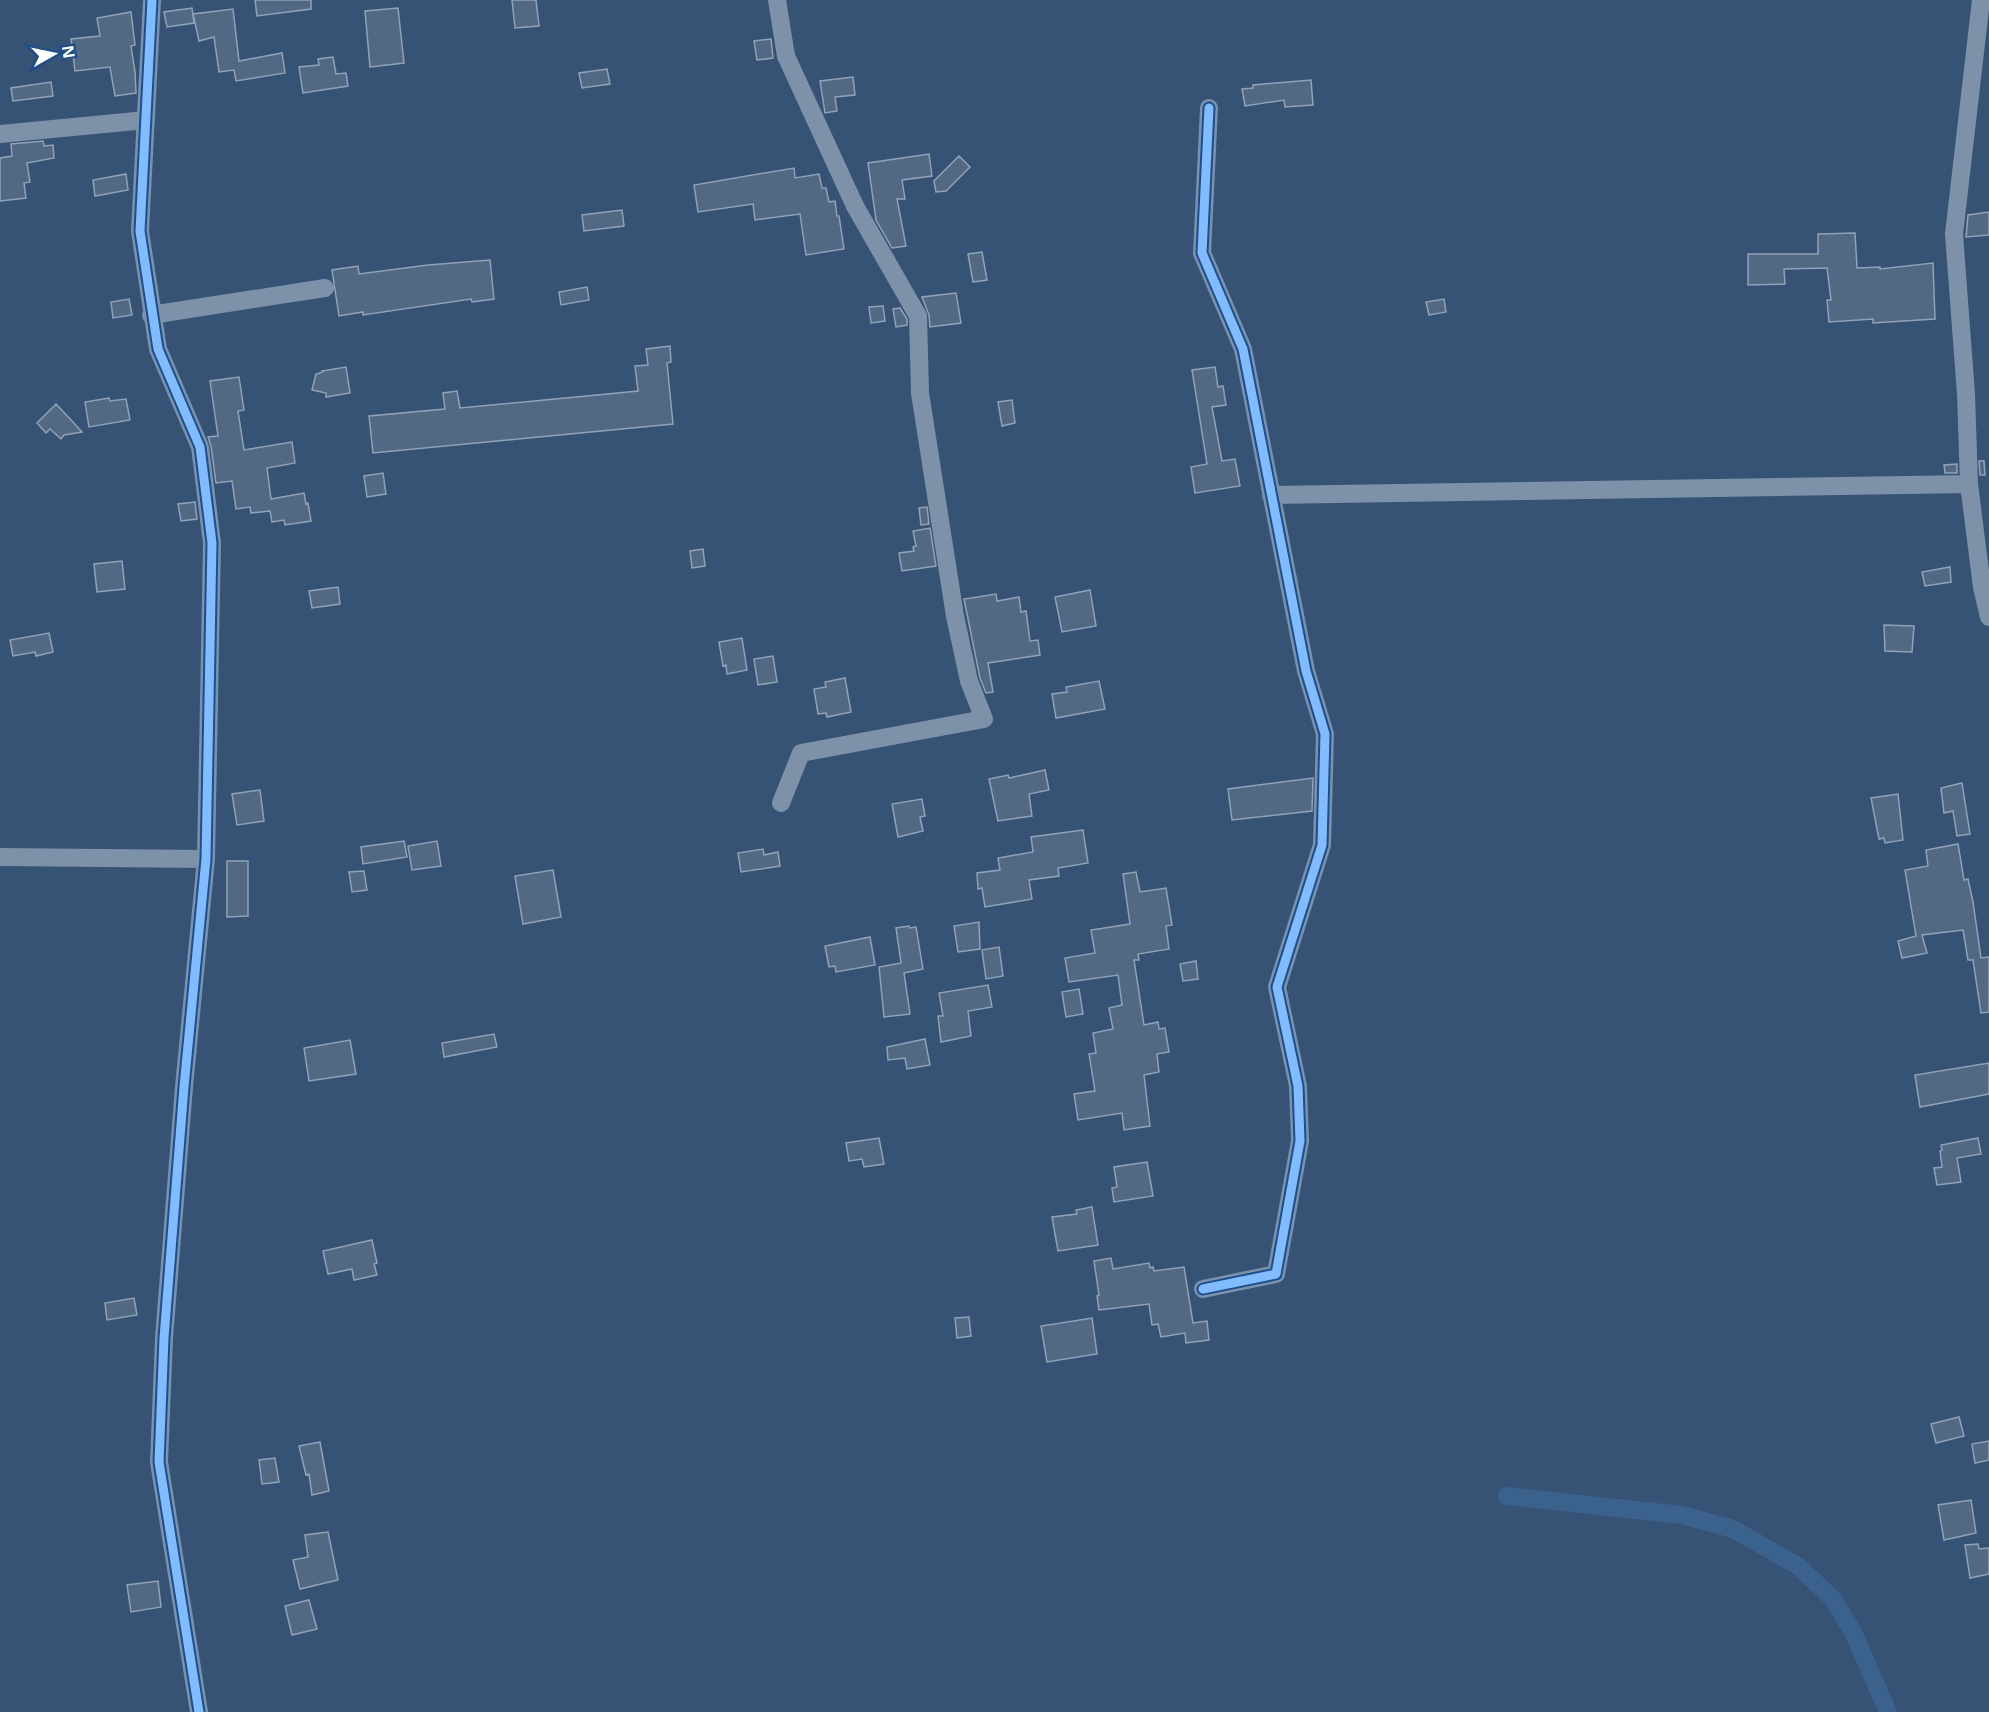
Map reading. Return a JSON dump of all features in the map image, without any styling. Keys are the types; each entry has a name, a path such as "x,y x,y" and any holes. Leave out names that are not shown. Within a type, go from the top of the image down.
{"street":[{"path":"153,0 140,231 158,350 200,447 212,543 206,859 182,1111 164,1338 159,1462 199,1712"},
{"path":"777,0 786,56 855,206 918,316 920,393 956,616 969,681 984,719 801,753 781,802"},
{"path":"1981,0 1954,234 1970,483 1983,542 1982,587 1989,617"},
{"path":"1203,1289 1276,1274 1300,1141 1298,1086 1277,987 1322,845 1325,734 1306,671 1243,349 1202,253 1209,108"},
{"path":"0,134 146,120"},
{"path":"151,315 325,288"},
{"path":"1271,495 1970,483"},
{"path":"0,857 206,859"}],"building":[{"path":"255,0 311,0 311,9 257,16"},
{"path":"512,0 536,0 539,26 515,28"},
{"path":"192,8 194,23 167,27 164,12"},
{"path":"398,8 404,63 370,67 365,11"},
{"path":"233,9 239,61 282,53 285,73 236,81 234,70 219,72 214,37 199,41 193,14"},
{"path":"131,12 135,45 131,46 136,93 115,96 110,67 75,71 71,39 100,36 97,18"},
{"path":"771,39 773,58 757,60 754,41"},
{"path":"333,57 336,74 346,73 348,86 303,93 299,67 319,65 318,59"},
{"path":"607,69 610,84 582,88 579,73"},
{"path":"853,77 855,95 835,97 837,111 825,113 820,81"},
{"path":"1311,80 1313,105 1285,107 1284,100 1245,106 1242,89 1253,88 1253,85"},
{"path":"51,82 53,96 13,101 11,88"},
{"path":"43,141 44,146 53,145 54,158 27,163 30,182 24,183 26,198 0,201 0,158 12,156 11,144"},
{"path":"929,154 932,176 902,180 905,199 897,199 906,246 892,248 876,220 868,163"},
{"path":"959,156 970,167 946,191 936,192 934,181"},
{"path":"794,168 795,178 819,174 822,188 826,188 829,202 835,201 844,249 806,255 800,214 755,220 753,204 698,212 694,185"},
{"path":"126,174 128,190 95,196 93,180"},
{"path":"622,210 624,226 584,231 582,215"},
{"path":"1989,212 1989,235 1966,237 1968,215"},
{"path":"1855,233 1857,268 1880,267 1880,269 1933,263 1935,319 1873,323 1873,319 1829,322 1827,300 1831,300 1827,268 1784,269 1785,284 1748,285 1748,254 1818,254 1818,234"},
{"path":"982,252 987,280 973,282 968,254"},
{"path":"490,260 494,299 472,302 471,299 363,315 363,312 339,316 332,270 358,266 359,274"},
{"path":"587,287 589,300 561,305 559,292"},
{"path":"956,293 961,323 930,327 929,315 922,297"},
{"path":"129,299 132,315 113,318 111,302"},
{"path":"1444,299 1446,312 1429,315 1426,302"},
{"path":"883,306 885,321 871,323 869,307"},
{"path":"900,308 907,319 907,325 896,327 893,309"},
{"path":"670,346 671,362 667,363 673,424 373,453 369,416 445,409 443,393 457,391 460,408 638,391 635,366 648,365 646,349"},
{"path":"346,367 350,393 326,397 326,393 312,390 316,374"},
{"path":"1215,367 1218,387 1223,386 1226,405 1212,407 1222,461 1235,459 1240,486 1195,493 1191,467 1207,464 1192,370"},
{"path":"239,377 244,410 238,411 244,450 292,442 295,463 267,468 271,499 304,493 311,521 285,525 284,520 272,522 270,511 251,513 250,507 236,509 232,481 216,483 208,437 218,436 210,381"},
{"path":"109,398 110,401 126,399 130,420 89,427 85,402"},
{"path":"1012,400 1015,423 1002,426 998,402"},
{"path":"56,404 82,432 64,435 61,439 50,429 46,433 37,423"},
{"path":"1979,461 1984,461 1985,475 1980,475"},
{"path":"1957,464 1957,473 1945,473 1944,465"},
{"path":"383,473 386,494 367,497 364,476"},
{"path":"195,502 197,519 181,521 178,504"},
{"path":"927,507 929,524 921,525 919,508"},
{"path":"930,528 936,566 902,571 899,553 914,551 913,547 916,546 913,531"},
{"path":"703,549 705,566 692,568 690,551"},
{"path":"122,561 125,589 97,592 94,564"},
{"path":"1950,567 1951,582 1925,586 1922,572"},
{"path":"338,587 340,604 312,608 309,591"},
{"path":"1090,590 1096,626 1062,632 1055,597"},
{"path":"996,594 997,601 1019,597 1021,612 1026,611 1030,641 1038,640 1040,655 988,663 993,692 986,693 980,678 964,599"},
{"path":"1884,625 1914,626 1912,652 1885,651"},
{"path":"49,633 53,652 36,656 35,652 13,656 10,640"},
{"path":"742,638 747,670 727,674 726,665 723,666 719,642"},
{"path":"773,656 777,682 758,685 754,659"},
{"path":"845,678 851,712 827,717 826,713 818,714 814,689 826,687 825,682"},
{"path":"1099,681 1105,709 1056,718 1052,694 1067,692 1066,687"},
{"path":"1045,770 1049,790 1029,794 1032,816 998,821 989,779 1008,775 1009,778"},
{"path":"1313,778 1312,811 1232,820 1228,789"},
{"path":"1962,783 1970,834 1957,836 1953,811 1944,813 1941,788"},
{"path":"260,790 264,821 237,825 232,794"},
{"path":"1898,794 1903,840 1885,843 1884,838 1879,839 1871,798"},
{"path":"922,799 925,816 920,817 923,831 898,837 892,804"},
{"path":"1083,830 1088,863 1058,868 1059,876 1029,880 1032,899 985,907 982,888 978,889 977,873 1000,870 998,858 1033,852 1031,837"},
{"path":"404,841 407,857 363,864 361,847"},
{"path":"437,841 441,866 412,870 408,846"},
{"path":"1958,844 1964,880 1968,879 1973,902 1981,958 1989,957 1989,1012 1981,1013 1973,960 1968,960 1963,930 1922,935 1927,953 1902,958 1898,941 1916,936 1905,870 1928,866 1926,850"},
{"path":"763,849 764,855 778,852 780,866 741,872 738,853"},
{"path":"227,861 248,861 248,916 227,917"},
{"path":"553,870 561,917 523,924 515,876"},
{"path":"364,871 367,890 352,892 349,872"},
{"path":"1136,872 1140,892 1166,888 1172,925 1166,926 1169,949 1138,954 1139,960 1134,960 1144,1025 1158,1022 1159,1029 1165,1028 1169,1052 1157,1054 1159,1072 1144,1075 1150,1126 1124,1130 1122,1113 1078,1120 1074,1094 1095,1091 1089,1054 1096,1053 1093,1033 1113,1029 1109,1008 1122,1005 1118,975 1069,982 1065,958 1095,953 1091,930 1130,924 1123,874"},
{"path":"979,922 980,949 958,952 954,926"},
{"path":"909,926 910,928 916,927 923,969 904,973 910,1014 884,1017 879,967 901,963 896,928"},
{"path":"870,937 875,965 836,972 835,966 829,967 825,946"},
{"path":"999,947 1003,976 986,979 982,950"},
{"path":"1196,961 1198,979 1183,981 1180,964"},
{"path":"988,985 992,1007 968,1011 971,1036 941,1042 938,1016 943,1016 939,993"},
{"path":"1079,989 1083,1014 1066,1017 1062,992"},
{"path":"494,1034 497,1047 444,1057 442,1043"},
{"path":"925,1039 930,1065 907,1069 905,1058 888,1060 887,1047"},
{"path":"350,1040 356,1074 309,1081 304,1048"},
{"path":"1989,1063 1989,1094 1920,1107 1915,1075"},
{"path":"879,1138 884,1164 864,1167 862,1159 849,1161 846,1143"},
{"path":"1978,1138 1981,1154 1957,1158 1961,1182 1937,1185 1934,1168 1942,1167 1941,1145"},
{"path":"1147,1162 1153,1196 1114,1202 1112,1188 1117,1187 1114,1167"},
{"path":"1092,1207 1098,1245 1058,1251 1052,1217 1077,1214 1076,1210"},
{"path":"372,1240 377,1275 354,1280 352,1269 328,1274 323,1251"},
{"path":"1111,1258 1113,1269 1149,1263 1150,1268 1153,1267 1154,1271 1184,1267 1193,1323 1207,1321 1209,1340 1186,1343 1185,1333 1161,1337 1158,1324 1152,1325 1149,1304 1099,1310 1094,1261"},
{"path":"134,1298 137,1315 107,1320 105,1303"},
{"path":"969,1317 971,1336 957,1338 955,1318"},
{"path":"1092,1318 1097,1354 1047,1362 1041,1326"},
{"path":"1959,1417 1964,1436 1936,1443 1931,1424"},
{"path":"1989,1441 1989,1460 1975,1463 1972,1444"},
{"path":"320,1442 329,1491 312,1495 309,1474 306,1475 299,1446"},
{"path":"275,1458 279,1482 262,1484 259,1460"},
{"path":"1971,1500 1976,1533 1944,1540 1938,1505"},
{"path":"328,1532 338,1580 300,1589 293,1560 308,1557 305,1535"},
{"path":"1978,1544 1979,1549 1989,1548 1989,1574 1970,1578 1965,1545"},
{"path":"158,1581 161,1607 131,1612 127,1585"},
{"path":"309,1600 317,1629 292,1635 285,1606"}],"waterway":[{"path":"1507,1496 1682,1515 1733,1529 1798,1566 1833,1599 1853,1632 1888,1712"}],"cycle path":[{"path":"152,0 140,231 158,349 200,447 212,543 206,859 184,1087 164,1338 159,1462 199,1712"},
{"path":"1203,1289 1276,1274 1300,1141 1298,1086 1277,987 1322,845 1325,734 1306,671 1243,349 1202,253 1209,108"}]}
